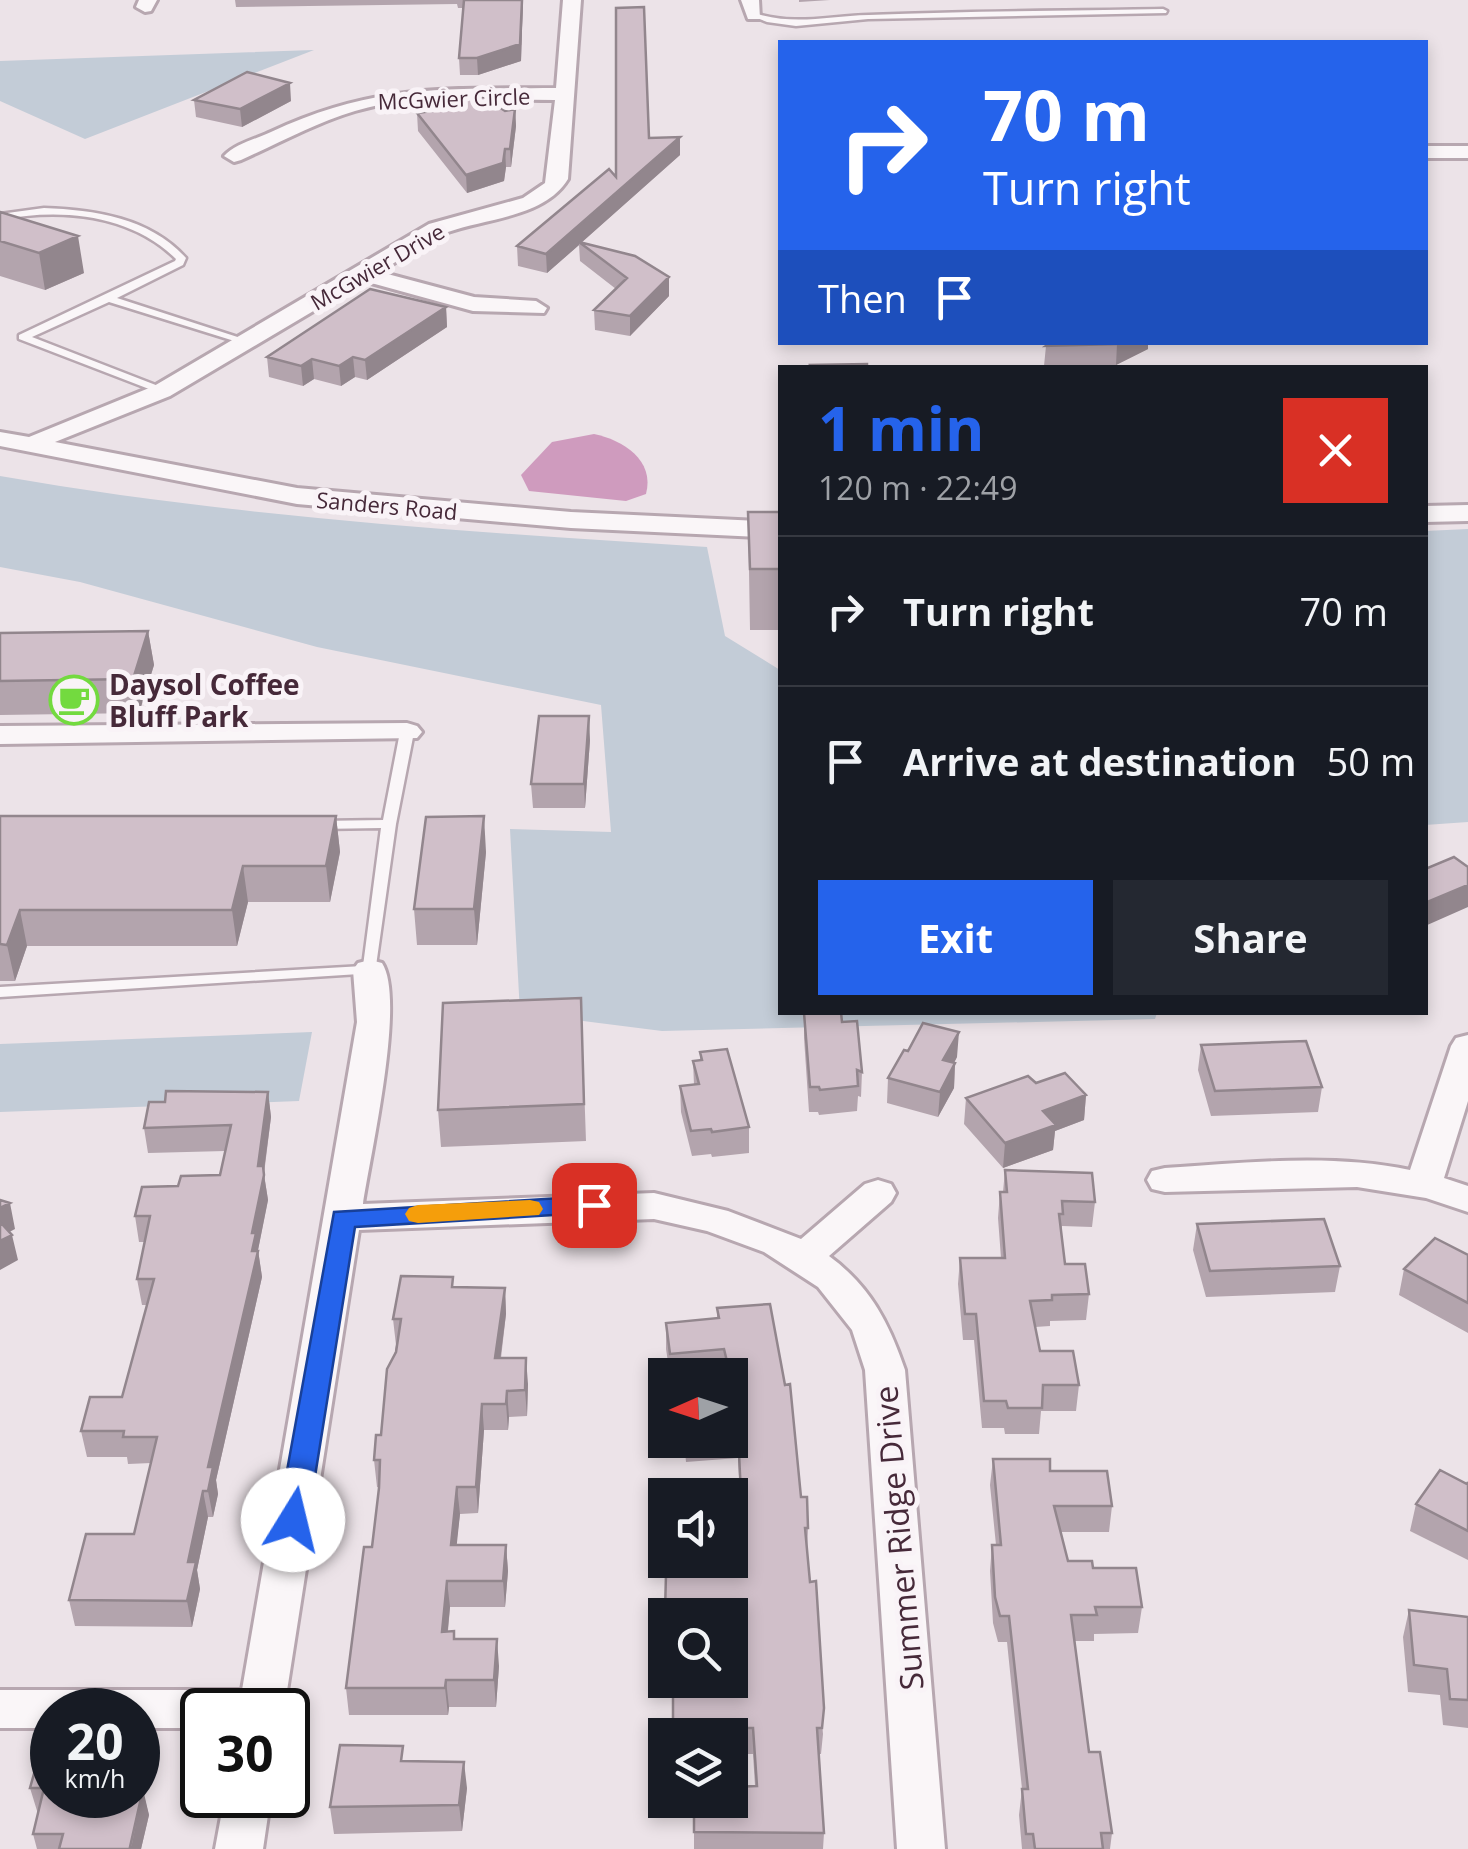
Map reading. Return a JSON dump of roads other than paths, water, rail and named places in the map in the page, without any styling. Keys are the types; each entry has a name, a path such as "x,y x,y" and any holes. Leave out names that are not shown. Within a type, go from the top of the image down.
{"street":[{"name":"McGwier Drive","path":"37,443 162,391 437,229 530,202 554,187 558,179 572,0"},
{"name":"McGwier Circle","path":"234,156 338,110 381,100 565,94"},
{"path":"1428,152 1468,152"},
{"path":"362,274 472,304 536,308"},
{"name":"Sanders Road","path":"0,438 297,496 571,520 778,530"},
{"path":"1428,514 1468,513"},
{"path":"0,735 408,732"},
{"path":"265,1688 374,1022 370,970"},
{"path":"1424,1184 1468,1046"},
{"path":"1165,1180 1380,1175 1424,1184 1468,1200"},
{"path":"804,1257 878,1193"},
{"name":"Summer Ridge Drive","path":"343,1218 654,1206 722,1222 818,1266 870,1325 884,1370 921,1849"},
{"path":"0,1709 180,1710"},
{"path":"239,1849 244,1818"}],"lane":[{"path":"752,7 778,22 1163,11"},
{"path":"0,216 27,210 136,225 180,258 179,264 23,337 162,391"},
{"path":"108,298 248,342"},
{"path":"0,992 370,970 389,824 408,732"},
{"path":"311,825 389,824"}],"place":[{"name":"Daysol Coffee Bluff Park","path":"74,700"}]}
